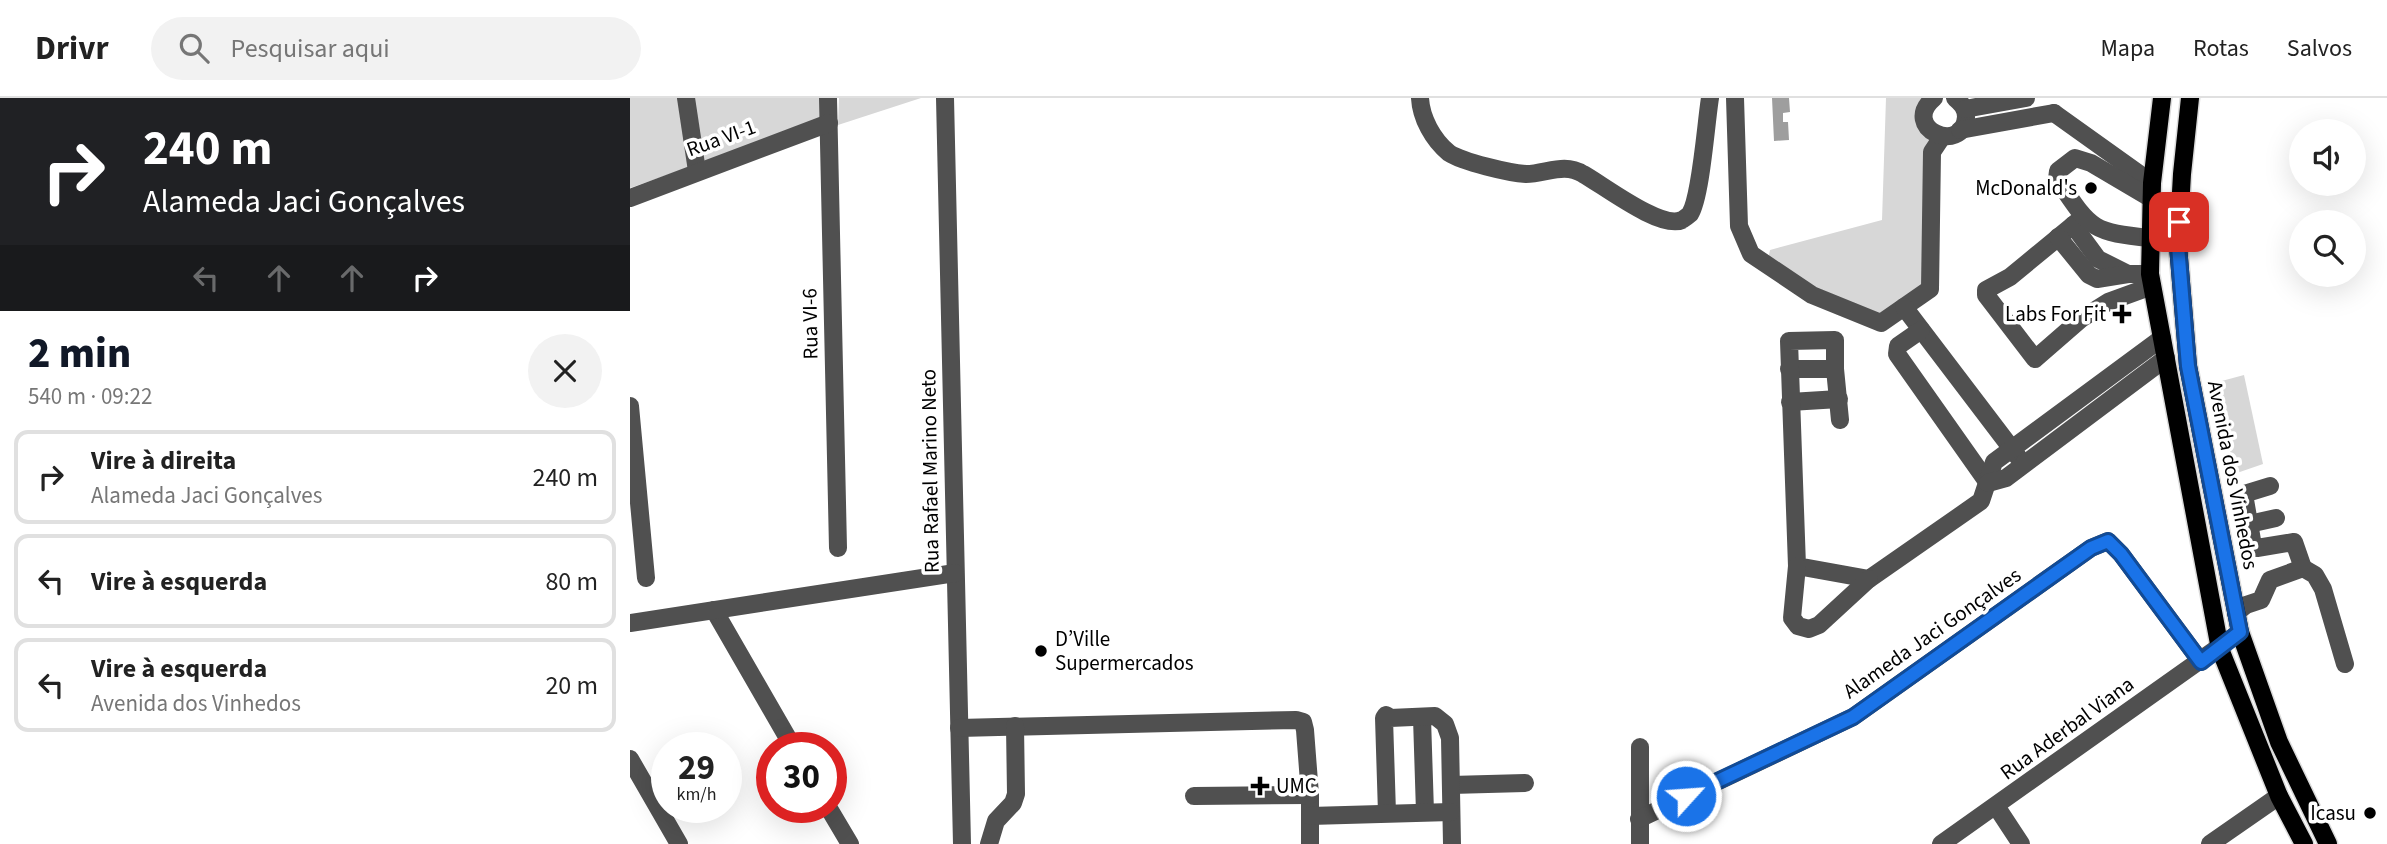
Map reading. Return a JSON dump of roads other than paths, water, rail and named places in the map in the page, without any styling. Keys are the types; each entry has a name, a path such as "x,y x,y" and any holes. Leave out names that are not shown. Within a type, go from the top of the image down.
{"main road":[{"name":"Avenida dos Vinhedos","path":"2162,98 2152,191 2151,280 2190,492 2220,649 2279,796 2304,844"},
{"name":"Avenida dos Vinhedos","path":"2190,98 2178,246 2188,366 2240,632 2280,742 2328,844"},
{"path":"2190,492 2212,489"}],"street":[{"path":"686,98 698,171"},
{"name":"Rua VI-6","path":"828,98 838,548"},
{"name":"Rua Rafael Marino Neto","path":"945,98 962,844"},
{"path":"1420,98 1420,107 1433,136 1451,154 1504,172 1529,174 1555,168 1576,170 1665,221 1681,221 1690,214 1696,193 1710,98"},
{"path":"1735,98 1739,226 1751,254 1812,295 1881,323 1898,346 1897,354 1988,483"},
{"path":"1934,98 1928,103 1924,117 1930,130 1942,137 2051,105 2152,191"},
{"path":"1960,130 1966,118 1960,104 2026,98"},
{"name":"Rua VI-1","path":"630,198 828,123"},
{"path":"1881,323 1930,289 1931,152 1942,137"},
{"path":"2151,280 2128,274 2098,260 2057,179 2058,171 2075,158 2152,191"},
{"path":"2078,221 2010,277 1986,290 1986,295 2035,359 2081,319 2151,280"},
{"path":"2078,221 2108,233 2151,238"},
{"path":"2058,237 2089,275 2096,279 2128,274"},
{"path":"1904,307 2023,464"},
{"path":"1898,346 1921,330"},
{"path":"1840,420 1835,340 1788,341 1797,566 1792,618 1798,626 1809,629 1819,625 1869,579 1981,501 1994,462 2162,338"},
{"path":"1988,483 2006,478 2166,358"},
{"path":"1789,369 1835,369"},
{"path":"1790,402 1839,399"},
{"path":"630,405 646,578"},
{"path":"2270,486 2244,494 2254,548 2291,541 2296,545 2303,568 2315,575 2323,589 2346,664"},
{"path":"2249,524 2276,518"},
{"name":"Alameda Jaci Gonçalves","path":"1639,819 1853,717 2091,548 2108,541 2121,554 2201,662"},
{"path":"1797,566 1869,579"},
{"path":"2236,613 2246,605 2261,600 2270,580 2303,568"},
{"path":"630,623 955,573"},
{"path":"713,610 784,732"},
{"name":"Rua Aderbal Viana","path":"1941,844 2220,649 2240,632"},
{"path":"1387,813 1384,718 1386,715 1390,718 1435,716 1445,724 1450,738 1452,844"},
{"path":"1422,718 1424,812"},
{"path":"959,728 1296,720 1303,722 1310,795 1310,844"},
{"path":"989,844 996,821 1013,803 1016,794 1015,726"},
{"path":"1640,747 1640,844"},
{"path":"630,759 679,844"},
{"path":"1451,785 1525,783"},
{"path":"1194,796 1310,795"},
{"path":"2210,844 2279,796"},
{"path":"1996,806 2021,844"},
{"path":"1310,816 1451,812"},
{"path":"838,823 850,844"}],"place":[{"name":"McDonald's","path":"2091,188"},
{"name":"Labs For Fit","path":"2122,314"},
{"name":"D’Ville Supermercados","path":"1041,651"},
{"name":"UMC","path":"1260,786"},
{"name":"Icasu","path":"2370,813"}]}
